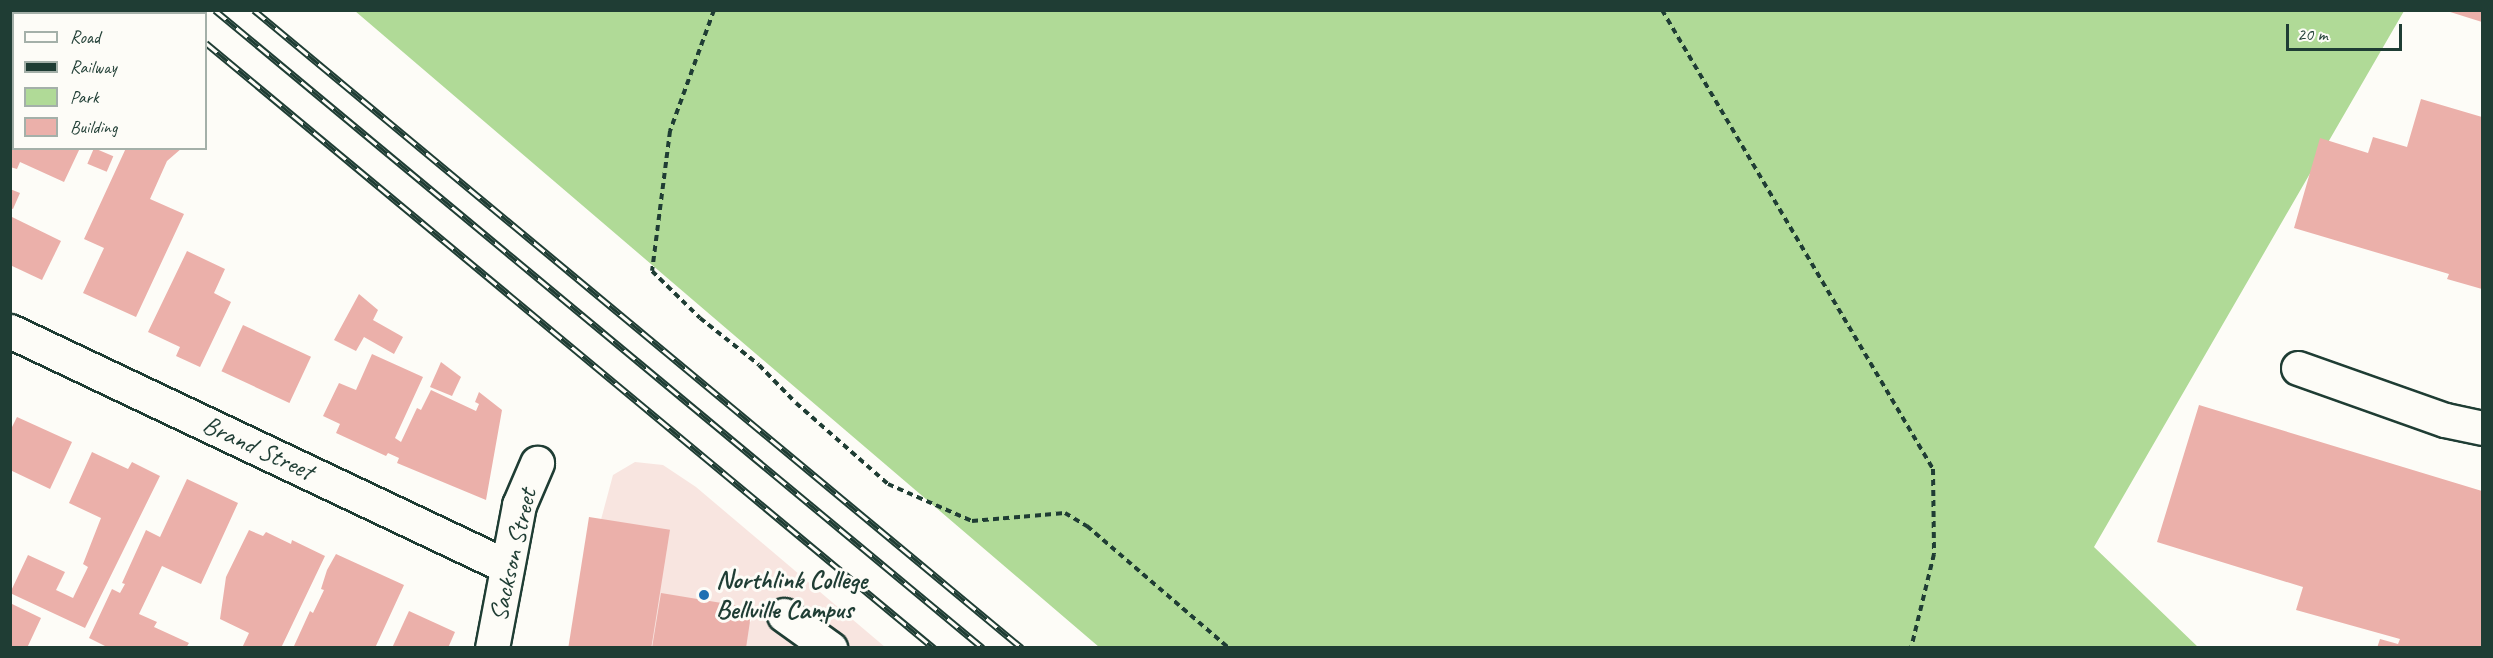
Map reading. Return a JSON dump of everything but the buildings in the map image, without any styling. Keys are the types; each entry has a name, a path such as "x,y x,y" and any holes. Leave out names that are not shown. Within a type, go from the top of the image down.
{"street":[{"name":"Brand Street","path":"10,331 506,566"},
{"path":"2298,368 2445,420 2482,428"},
{"name":"Sackson Street","path":"492,648 519,505 537,462"},
{"path":"784,615 830,648"}],"path":[{"path":"714,10 670,131 652,271 700,318 759,364 796,403 888,484 972,520 1065,513 1087,526 1229,648"},
{"path":"1662,10 1933,469 1934,554 1911,648"}],"shaded area":[{"name":"Northlink College Bellville Campus","path":"635,462 663,465 696,487 885,647 573,648 595,542 613,475"}],"green space":[{"path":"355,11 2404,11 2094,547 2199,648 1099,647"}],"railway":[{"path":"215,10 983,648"},
{"path":"254,10 1022,648"},
{"path":"207,44 934,648"}],"place":[{"name":"Northlink College Bellville Campus","path":"704,595"}]}
